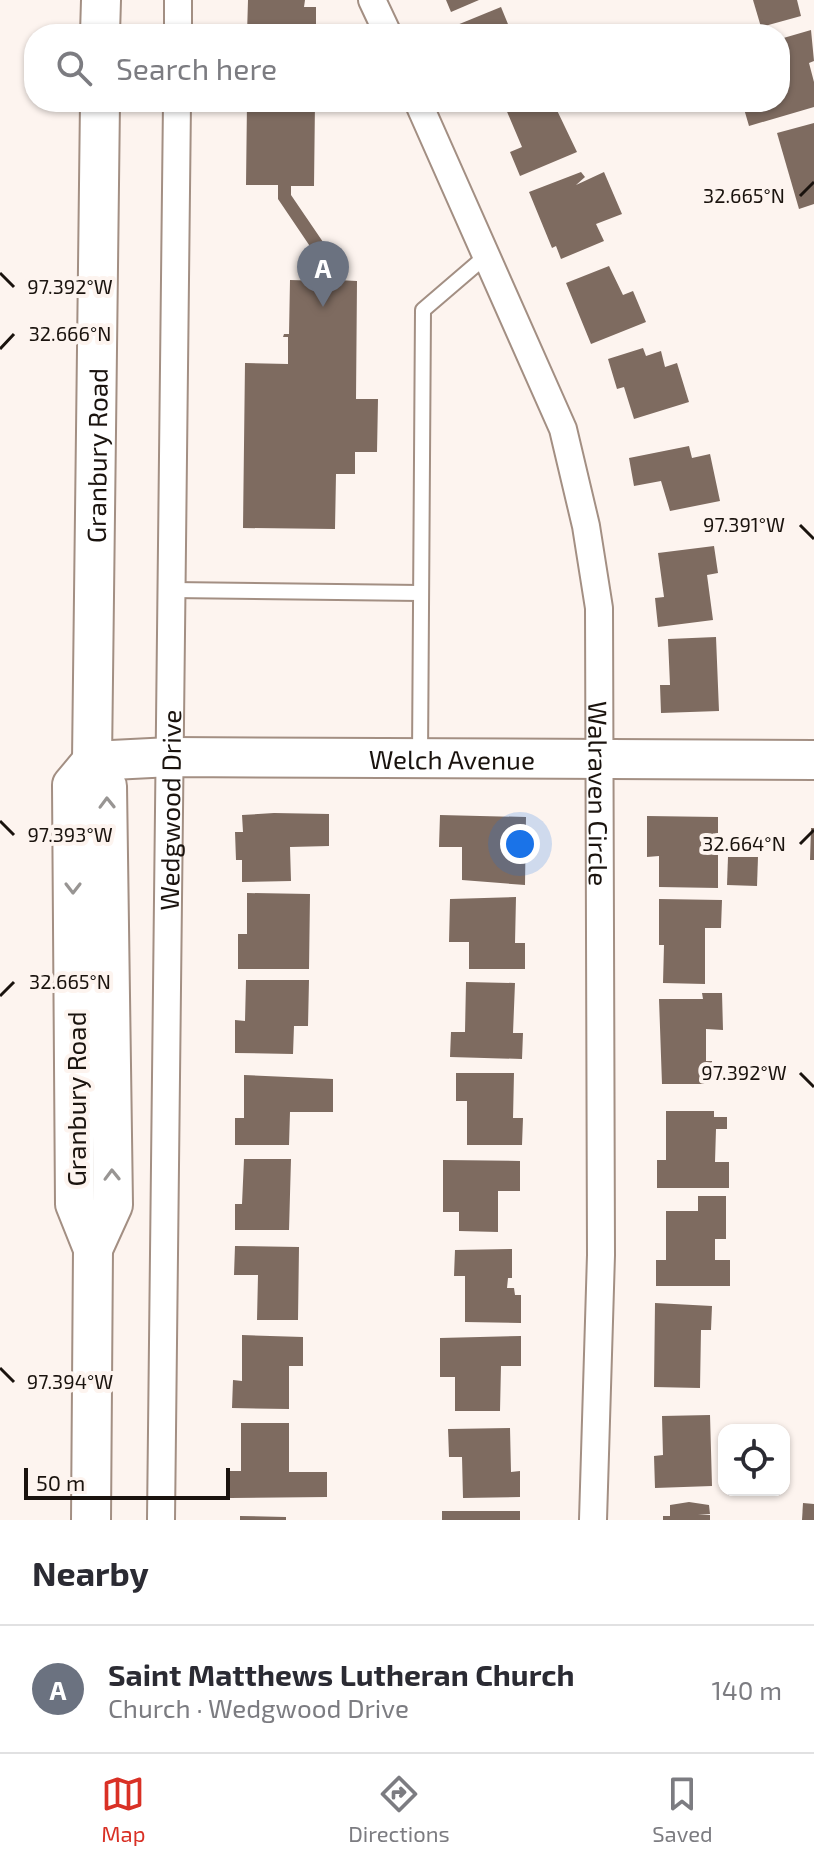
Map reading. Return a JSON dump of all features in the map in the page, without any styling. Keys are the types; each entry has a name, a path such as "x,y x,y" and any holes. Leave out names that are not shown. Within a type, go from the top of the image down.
{"main road":[{"path":"100,24 101,0"},
{"name":"Granbury Road","path":"91,1520 93,1249 113,1205 107,786 92,761 100,112"},
{"name":"Welch Avenue","path":"92,761 171,757 814,760"}],"street":[{"path":"178,0 178,24"},
{"path":"372,0 383,24"},
{"name":"Wedgwood Drive","path":"161,1520 177,112"},
{"name":"Walraven Circle","path":"422,112 563,429 586,526 599,608 601,1239 593,1520"}],"lane":[{"path":"420,757 423,310 486,256"},
{"path":"172,590 420,593"}],"building":[{"path":"248,0 305,0 304,7 316,7 316,24 247,24"},
{"path":"446,0 479,0 451,12"},
{"path":"753,0 797,0 801,16 760,24"},
{"path":"501,7 508,24 459,24"},
{"path":"811,30 814,61 809,63 814,82 814,107 749,126 745,112 790,112 790,36"},
{"path":"247,112 315,112 314,186 291,186 291,195 338,264 337,280 357,281 356,399 378,399 377,452 355,452 355,474 336,474 335,529 243,528 245,363 288,364 288,337 283,337 289,334 290,280 325,281 326,270 278,199 278,185 246,185"},
{"path":"507,112 558,112 577,152 520,176 510,152 522,147"},
{"path":"814,123 814,204 799,209 777,133"},
{"path":"581,172 585,177 576,185 604,172 622,214 596,224 604,241 561,259 556,246 552,248 529,192"},
{"path":"609,266 623,295 633,291 646,322 591,344 566,283"},
{"path":"643,348 646,356 661,351 665,367 677,363 689,402 634,419 624,387 617,389 608,359"},
{"path":"689,446 692,458 710,454 720,501 670,511 661,481 634,486 629,458"},
{"path":"714,546 718,573 707,575 713,620 658,627 655,598 664,597 658,553"},
{"path":"716,637 719,711 661,713 660,685 670,685 668,639"},
{"path":"329,814 329,846 290,847 291,881 242,882 242,860 236,860 235,832 243,832 242,815"},
{"path":"440,815 526,817 525,885 462,880 462,847 439,847"},
{"path":"647,816 718,817 718,888 659,887 659,856 647,857"},
{"path":"811,828 814,828 814,860 810,860"},
{"path":"728,857 758,857 757,886 727,885"},
{"path":"247,893 310,894 309,969 238,969 238,934 247,934"},
{"path":"516,897 515,943 525,943 525,969 469,969 469,942 449,942 450,899"},
{"path":"659,899 722,900 721,928 705,928 705,984 663,983 664,945 659,945"},
{"path":"246,980 309,980 308,1026 294,1026 293,1054 235,1053 235,1020 245,1021"},
{"path":"466,982 515,983 513,1033 523,1033 522,1059 450,1057 451,1032 465,1032"},
{"path":"702,993 722,993 723,1030 706,1029 706,1061 712,1061 712,1076 706,1077 706,1084 662,1084 659,999 703,999"},
{"path":"456,1073 514,1073 513,1118 523,1118 522,1145 467,1145 467,1101 456,1101"},
{"path":"244,1075 333,1079 333,1112 290,1112 289,1145 235,1145 235,1118 244,1118"},
{"path":"666,1111 714,1111 714,1117 727,1117 727,1129 716,1129 715,1162 729,1162 729,1188 657,1188 657,1160 666,1160"},
{"path":"244,1159 291,1159 289,1230 235,1230 235,1204 242,1204"},
{"path":"443,1160 520,1161 520,1191 498,1191 498,1232 459,1231 459,1212 443,1212"},
{"path":"698,1196 726,1196 726,1239 715,1239 715,1260 730,1260 730,1286 656,1286 656,1260 666,1260 666,1211 698,1211"},
{"path":"235,1246 299,1247 298,1320 257,1320 258,1275 234,1275"},
{"path":"512,1249 512,1278 508,1278 507,1288 514,1288 515,1295 521,1295 521,1323 465,1322 465,1276 454,1276 455,1250"},
{"path":"655,1303 712,1306 711,1330 701,1330 700,1388 654,1387"},
{"path":"242,1335 303,1337 303,1366 289,1366 289,1409 232,1408 233,1380 242,1381"},
{"path":"521,1336 521,1366 501,1366 500,1411 455,1411 455,1377 440,1377 440,1338"},
{"path":"710,1415 712,1486 655,1488 654,1456 663,1455 662,1416"},
{"path":"241,1423 289,1423 289,1472 327,1472 327,1497 230,1498 230,1471 241,1471"},
{"path":"510,1428 511,1472 520,1471 520,1497 463,1498 462,1457 449,1457 448,1429"},
{"path":"689,1502 709,1505 710,1514 698,1514 710,1515 710,1520 663,1520 663,1516 670,1516 670,1505"},
{"path":"803,1503 814,1504 814,1520 802,1520"},
{"path":"442,1511 520,1511 520,1520 442,1520"},
{"path":"240,1516 286,1517 286,1520 240,1520"}],"place":[{"name":"Saint Matthews Lutheran Church","path":"323,307"}]}
